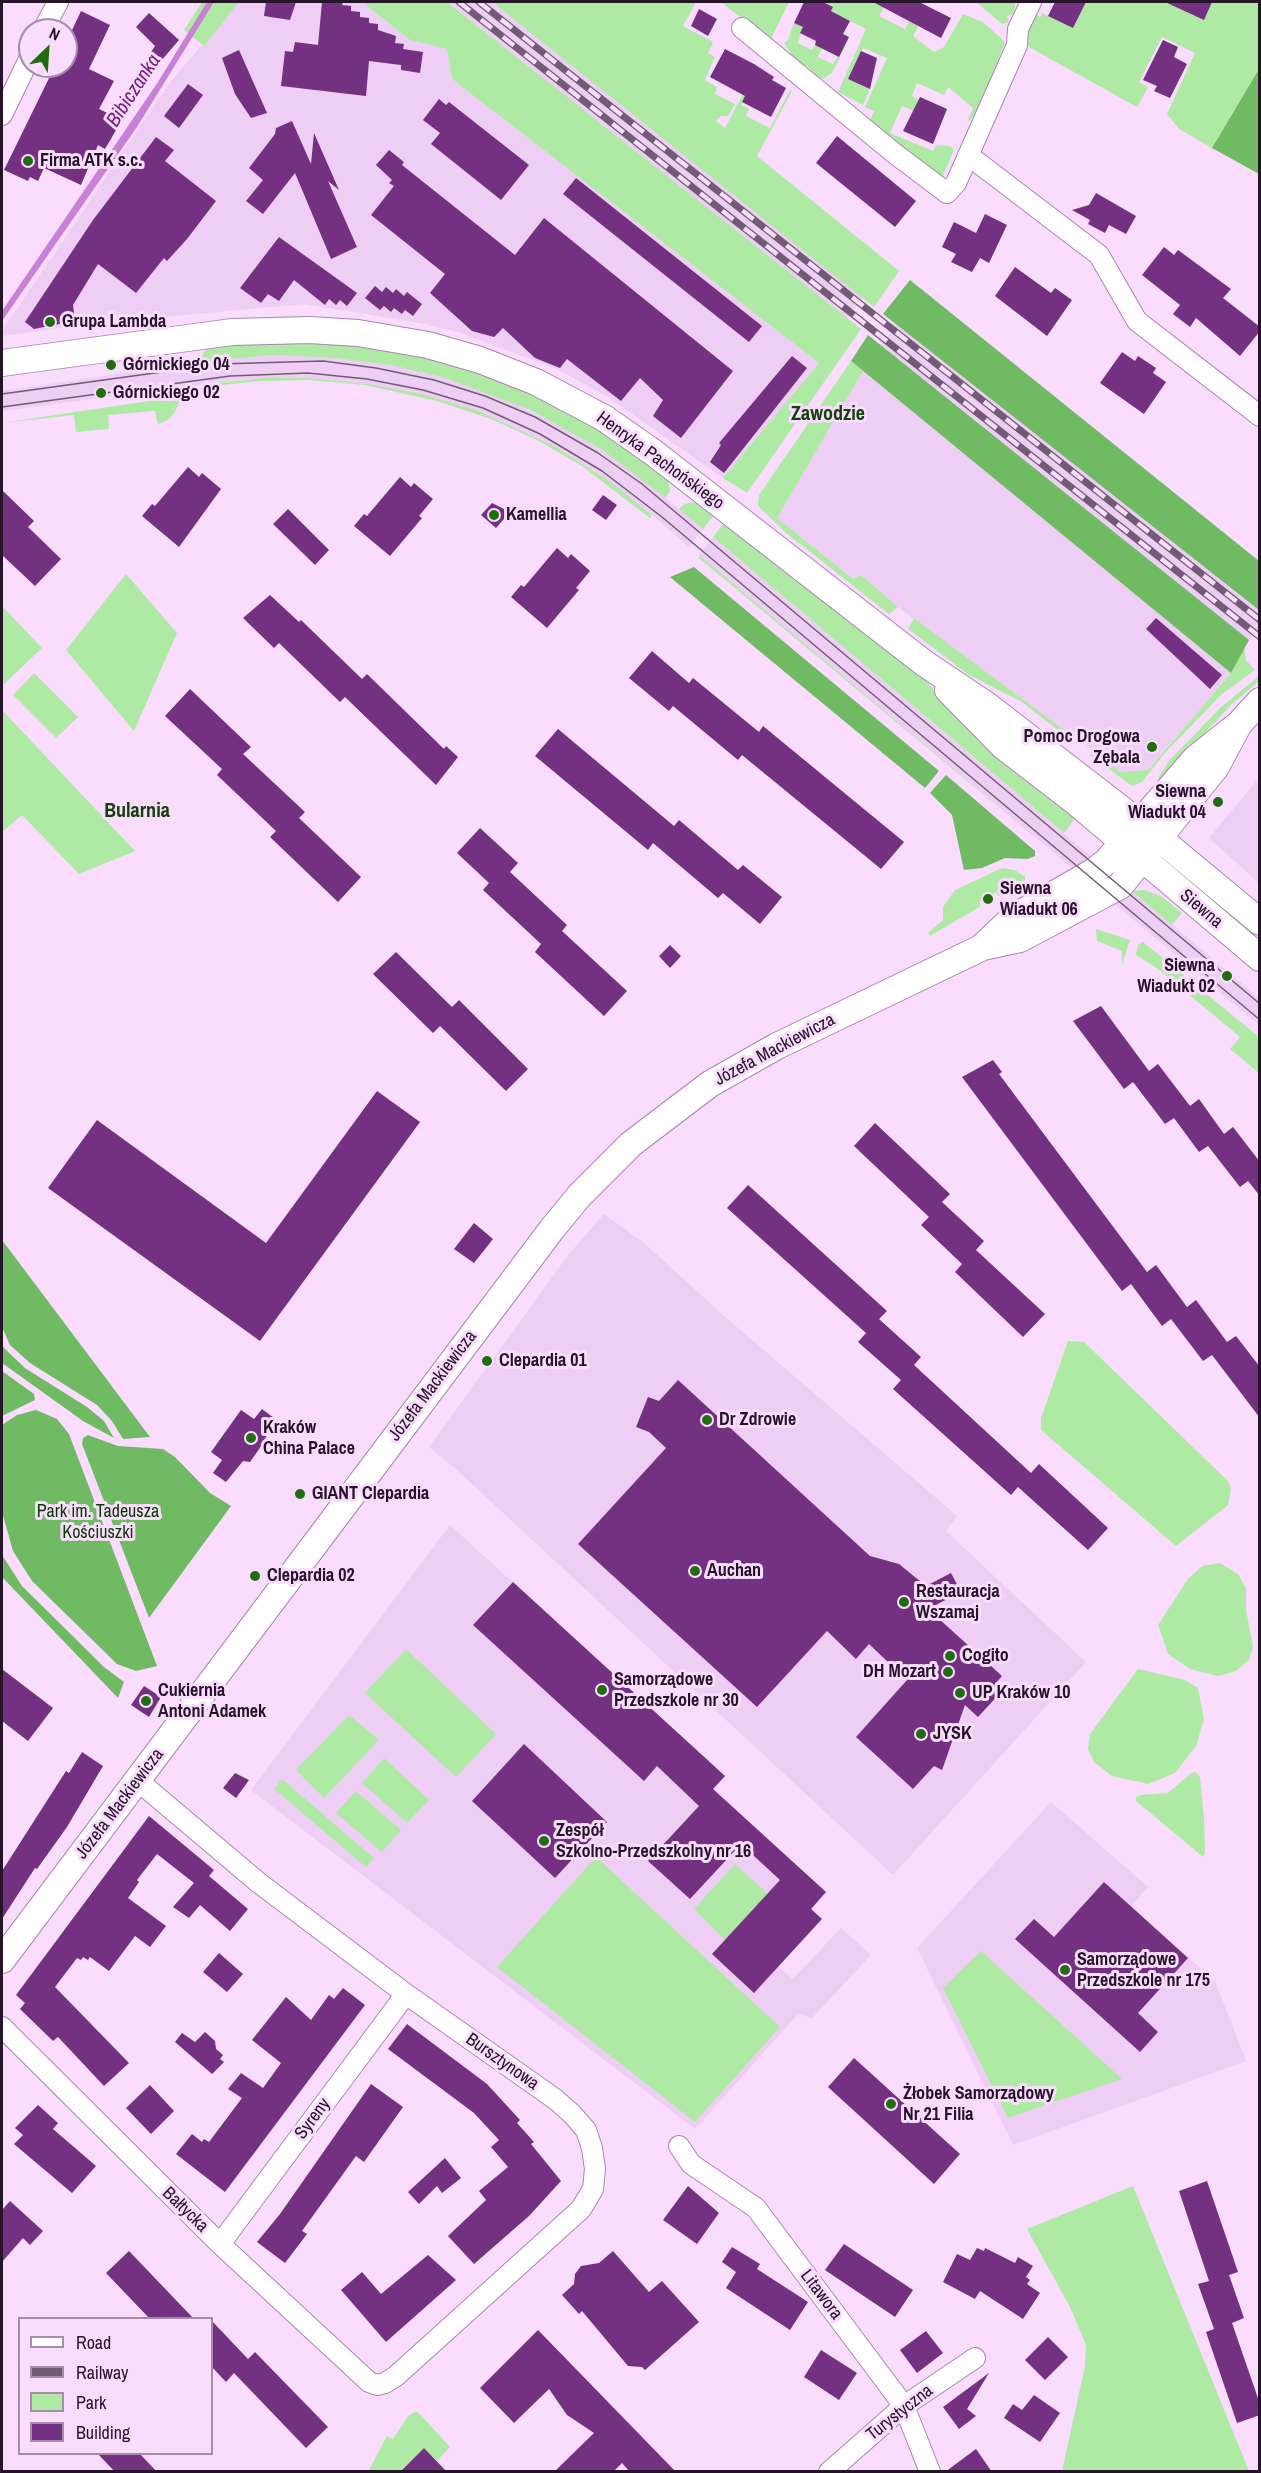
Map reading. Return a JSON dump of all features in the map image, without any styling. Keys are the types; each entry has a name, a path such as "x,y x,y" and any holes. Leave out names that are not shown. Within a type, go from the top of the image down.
{"street":[{"path":"50,18 58,2"},
{"path":"742,28 943,192 954,188 1017,45 1018,29 1031,2"},
{"path":"2,115 20,78"},
{"path":"968,155 1099,255 1137,321 1260,416"},
{"name":"Henryka Pachońskiego","path":"2,363 232,332 274,330 374,336 428,345 480,360 551,389 625,431 924,663 986,731 1142,842"},
{"path":"1142,842 1216,767 1239,724 1260,700"},
{"name":"Siewna","path":"1142,842 1260,922"},
{"name":"Siewna","path":"1142,842 1260,958"},
{"name":"Józefa Mackiewicza","path":"2,1960 552,1229 579,1197 631,1144 676,1108 729,1073 777,1046 983,946 1020,939 1120,886 1142,842"},
{"name":"Bursztynowa","path":"137,1780 259,1882 406,1994 555,2099 586,2130 594,2169 593,2189 581,2209 396,2376 385,2384 377,2385"},
{"name":"Syreny","path":"220,2244 406,1994"},
{"name":"Bałtycka","path":"2,2027 220,2244 369,2382 377,2385"},
{"name":"Litawora","path":"679,2146 691,2164 756,2208 904,2406 930,2472"},
{"name":"Turystyczna","path":"829,2472 904,2406 975,2358"}],"shaded area":[{"path":"207,2 214,2 137,127 2,321 2,311 158,82"},
{"path":"239,2 362,2 410,40 447,49 452,79 819,363 723,478 608,397 557,369 461,333 420,323 304,304 98,323 2,336 2,331 170,82"},
{"path":"447,2 492,2 863,297 847,318"},
{"path":"897,325 1259,610 1259,627 1249,640 880,345"},
{"path":"273,355 334,358 391,365 447,378 500,397 559,425 601,449 648,483 703,529 689,547 653,515 594,471 542,440 458,405 368,384 309,378 243,379 2,411 2,391 199,362"},
{"path":"863,371 1231,673 1147,770 1120,772 1076,734 1068,733 898,607 861,575 853,579 777,518"},
{"path":"713,537 1259,998 1259,1025 699,555"},
{"path":"1259,778 1259,883 1209,838"},
{"name":"DH Mozart","path":"604,1214 644,1243 723,1315 957,1516 946,1531 1086,1662 893,1875 458,1471 429,1447 569,1254"},
{"name":"Zespół Szkolno-Przedszkolny nr 16","path":"450,1525 725,1776 713,1790 826,1892 812,1909 822,1919 778,1967 793,1979 841,1928 871,1955 812,2018 798,2014 695,2129 251,1790"},
{"name":"Samorządowe Przedszkole nr 175","path":"1051,1802 1148,1887 1131,1906 1215,1981 1246,2061 1013,2145 917,1948"}],"green space":[{"path":"202,2 239,2 204,46 184,30"},
{"path":"362,2 447,2 861,329 747,493 723,478 819,363 452,79 447,49 410,40"},
{"path":"492,2 696,2 683,26 713,42 708,53 715,57 705,80 717,87 715,94 735,104 728,116 721,116 716,121 725,128 757,68 760,69 741,105 749,109 746,116 770,128 790,90 792,91 757,156 899,271 874,307"},
{"path":"721,2 789,2 770,41"},
{"path":"823,2 887,2 879,16 905,29 919,2 926,2 924,5 928,7 913,36 934,52 944,47 963,14 983,22 1005,42 978,111 967,122 973,108 948,87 944,95 917,83 912,96 919,100 914,111 902,106 890,133 933,151 936,145 950,146 954,150 940,182 868,124 874,111 865,107 887,58 863,48 849,79 870,89 863,105 838,92 866,29 831,11 833,7"},
{"path":"976,2 1015,2 1015,8 1013,14 1007,17 1009,22 1002,24"},
{"path":"1086,2 1184,2 1181,9 1203,19 1212,2 1259,2 1259,69 1212,148 1179,129 1167,114 1195,53 1162,37 1139,82 1148,87 1137,107 1029,47 1024,31 1033,13 1041,17 1042,13 1073,28"},
{"path":"794,23 803,27 798,43 812,50 815,45 822,48 818,57 833,64 850,37 832,73 822,79 815,75 807,65 803,69 790,58 790,52 784,43 788,40"},
{"path":"1259,69 1259,174 1212,148"},
{"path":"910,280 1259,561 1259,610 883,314"},
{"path":"868,335 1249,640 1231,673 851,361"},
{"path":"264,341 363,345 450,362 520,387 601,428 668,479 670,491 666,498 601,449 530,410 446,378 391,365 334,358 273,355 199,362 207,347"},
{"path":"851,361 863,371 777,518 853,579 861,575 898,607 889,614 786,533 758,506 759,495"},
{"path":"267,378 309,378 368,384 422,394 478,411 554,446 609,481 652,515 650,518 582,466 537,440 491,419 437,401 365,385 309,380 260,381 202,387 202,384"},
{"path":"182,396 175,412 168,420 158,424 155,411 108,415 109,429 76,432 74,415 2,423"},
{"path":"694,502 713,516 703,529 679,509 684,504"},
{"path":"723,524 764,551 916,670 973,733 1077,816 1064,833 713,537"},
{"path":"699,555 1050,850 699,558"},
{"path":"694,567 939,771 925,788 670,577"},
{"path":"126,574 177,633 134,731 66,650"},
{"path":"2,606 42,648 2,686"},
{"path":"914,618 1068,733 1076,734 1120,772 1148,770 1231,673 1244,647 1246,660 1255,670 1222,694 1164,754 1142,782 1132,786 1090,755 1093,750 1078,738 1073,742 1022,702 969,675 908,629"},
{"path":"34,673 78,717 56,738 13,695"},
{"path":"1259,676 1259,681 1231,705 1160,781 1158,778 1169,761 1220,708"},
{"path":"2,710 135,851 79,874 22,815 2,832"},
{"path":"946,775 1035,851 1035,856 1027,859 1005,858 982,868 964,870 952,815 930,793"},
{"path":"1002,868 1015,870 1025,877 1025,880 998,896 996,892 979,902 981,906 930,936 928,933 943,920 943,907 955,890"},
{"path":"1145,890 1161,896 1182,913 1172,925 1132,891"},
{"path":"1096,929 1130,940 1122,964 1122,951 1097,941"},
{"path":"1143,942 1259,1037 1259,1073 1230,1049 1240,1037 1158,969 1136,955 1138,945"},
{"path":"2,1240 150,1437 123,1439 112,1421 97,1405 30,1363 10,1345 2,1327"},
{"path":"1068,1341 1084,1342 1228,1481 1231,1489 1228,1505 1176,1546 1041,1430 1041,1418"},
{"path":"2,1346 25,1368 87,1407 104,1421 114,1438 83,1421 2,1363"},
{"path":"2,1371 34,1394 35,1400 2,1416"},
{"name":"Park im. Tadeusza Kościuszki","path":"36,1410 57,1419 69,1434 157,1666 136,1671 117,1664 32,1581 13,1551 2,1512 2,1425 17,1415"},
{"path":"88,1435 118,1446 163,1449 175,1457 210,1493 231,1506 149,1618 82,1444 83,1438"},
{"path":"2,1555 22,1586 104,1667 124,1682 118,1698 2,1577"},
{"path":"1220,1563 1238,1574 1246,1588 1246,1610 1253,1646 1249,1660 1236,1671 1218,1676 1190,1669 1168,1654 1158,1625 1188,1579 1202,1566"},
{"path":"406,1649 496,1734 456,1777 365,1693"},
{"path":"1138,1669 1185,1680 1198,1688 1204,1719 1196,1746 1175,1773 1148,1784 1112,1776 1094,1762 1088,1749 1090,1734"},
{"path":"349,1715 379,1740 324,1798 296,1770"},
{"path":"384,1758 429,1800 407,1823 362,1783"},
{"path":"1196,1772 1200,1777 1204,1819 1205,1853 1203,1857 1136,1801 1136,1797 1141,1795 1168,1793 1191,1773"},
{"path":"282,1779 374,1858 366,1867 274,1789"},
{"path":"356,1791 401,1830 382,1852 336,1813"},
{"path":"596,1857 780,2027 695,2122 497,1967"},
{"path":"735,1864 768,1894 725,1940 694,1909"},
{"path":"981,1951 1122,2079 1008,2118 943,1988"},
{"path":"1133,2186 1249,2471 1062,2471 1085,2366 1086,2345 1070,2307 1027,2229"},
{"path":"417,2411 450,2447 437,2461 424,2448 402,2469 404,2471 368,2472 387,2436 393,2439 408,2416"}],"building":[{"path":"266,2 296,2 290,20 264,16"},
{"path":"322,2 343,2 342,5 351,6 351,11 360,12 360,17 369,18 369,23 378,24 378,30 396,36 395,43 404,44 403,49 423,52 420,73 401,70 401,65 369,61 366,96 281,86 285,51 293,52 295,42 318,45"},
{"path":"804,2 823,2 833,7 831,11 850,21 843,34 849,37 839,57 815,45 816,41 800,33 803,27 794,23"},
{"path":"873,2 919,2 951,18 941,38"},
{"path":"1055,2 1086,2 1073,28 1048,16"},
{"path":"1165,2 1212,2 1204,20"},
{"path":"699,9 717,19 708,36 691,26"},
{"path":"81,11 110,25 89,69 114,81 99,109 122,120 105,149 98,145 81,185 44,168 38,181 30,177 28,181 4,170 49,78 78,78 78,18"},
{"path":"149,13 179,40 143,82 135,76 155,46 136,27"},
{"path":"1163,40 1178,47 1174,57 1187,64 1170,98 1154,91 1157,86 1143,80"},
{"path":"725,49 754,64 774,77 772,80 786,88 771,117 742,102 745,96 710,77"},
{"path":"239,50 267,113 251,118 235,94 222,58"},
{"path":"861,51 877,58 870,89 848,79"},
{"path":"188,84 203,95 179,128 164,116"},
{"path":"920,97 947,109 933,144 903,131"},
{"path":"439,99 446,105 449,102 529,165 501,200 431,144 440,133 423,120"},
{"path":"292,121 311,164 314,133 339,190 328,181 357,247 331,259 295,173 263,214 246,201 263,180 249,168 275,134 276,128"},
{"path":"837,136 916,201 895,227 816,163"},
{"path":"156,137 174,150 165,161 216,201 187,239 167,261 164,258 136,293 98,264 73,305 75,321 34,329 25,322 93,220"},
{"path":"389,150 404,162 402,165 515,255 544,218 733,371 681,438 653,416 663,400 640,378 621,401 567,359 560,368 535,358 503,328 494,337 472,331 430,293 445,274 371,215 394,186 389,183 392,180 376,165"},
{"path":"576,178 762,326 749,342 563,194"},
{"path":"1096,193 1136,216 1126,234 1109,225 1105,233 1088,224 1090,220 1072,210 1089,205"},
{"path":"985,214 1007,225 989,263 980,258 972,272 951,262 956,254 942,247 954,222 976,233"},
{"path":"279,237 357,293 347,306 340,300 336,305 329,299 325,305 294,280 279,301 268,294 261,303 240,288"},
{"path":"1164,247 1174,255 1178,250 1231,289 1223,298 1260,327 1260,331 1240,356 1196,318 1190,327 1173,314 1180,305 1142,275"},
{"path":"1015,267 1051,293 1055,288 1072,300 1047,336 995,296"},
{"path":"375,286 382,292 386,287 393,293 396,289 404,296 407,292 422,304 413,316 405,310 402,314 394,308 391,312 384,306 380,310 365,298"},
{"path":"1122,352 1135,361 1138,356 1156,368 1153,373 1166,382 1144,414 1100,383"},
{"path":"792,356 807,368 724,473 710,462 721,445 719,443"},
{"path":"188,467 199,477 202,473 221,489 179,547 142,516 152,504 155,506"},
{"path":"400,477 411,487 414,483 433,499 419,516 422,518 390,556 354,526 364,514 367,516"},
{"path":"2,490 34,521 28,527 61,559 35,586 2,555"},
{"path":"603,495 617,505 606,520 592,510"},
{"name":"Kamellia","path":"492,503 510,512 496,528 481,515"},
{"path":"288,509 329,550 315,565 273,524"},
{"path":"557,548 568,558 571,554 590,571 576,588 579,590 547,628 511,597 521,585 524,587"},
{"path":"270,595 299,622 301,620 362,679 367,674 444,749 446,746 458,757 436,785 345,697 340,702 279,643 274,648 243,618"},
{"path":"1156,618 1222,675 1210,689 1146,629"},
{"path":"652,651 689,683 693,678 759,732 763,726 904,842 881,869 742,755 738,760 673,706 669,711 629,678"},
{"path":"190,689 251,747 243,754 305,812 299,818 361,877 338,902 270,837 276,831 217,775 222,769 165,716"},
{"path":"558,729 674,826 679,820 738,870 743,865 782,897 760,924 723,893 718,898 653,843 648,850 535,756"},
{"path":"480,828 518,863 510,872 567,925 562,931 627,991 604,1016 535,952 541,944 483,890 489,883 457,853"},
{"path":"670,945 681,956 670,968 659,956"},
{"path":"396,952 452,1007 459,1000 528,1069 506,1091 440,1026 433,1033 373,974"},
{"path":"1101,1006 1149,1071 1158,1064 1190,1106 1199,1099 1224,1134 1233,1127 1260,1162 1260,1196 1248,1181 1240,1187 1208,1146 1199,1152 1174,1118 1165,1124 1133,1082 1124,1089 1073,1021"},
{"path":"993,1060 1002,1072 999,1074 1147,1272 1156,1265 1187,1307 1196,1300 1227,1342 1236,1336 1260,1367 1260,1418 1212,1355 1203,1361 1171,1319 1162,1326 1131,1284 1122,1291 962,1077"},
{"path":"377,1091 420,1122 260,1341 48,1188 97,1120 266,1243"},
{"path":"875,1123 950,1194 942,1202 984,1241 976,1250 1045,1314 1023,1337 955,1272 962,1264 921,1225 929,1217 854,1146"},
{"path":"748,1185 887,1311 879,1319 921,1357 914,1365 1031,1473 1039,1464 1108,1528 1088,1550 1018,1487 1011,1495 893,1389 901,1380 858,1342 866,1333 727,1208"},
{"path":"474,1223 493,1239 474,1263 454,1249"},
{"name":"DH Mozart","path":"678,1380 870,1556 899,1564 926,1586 951,1573 961,1592 928,1609 1002,1676 995,1684 1002,1691 978,1717 965,1705 942,1770 934,1766 913,1789 856,1737 907,1680 869,1644 856,1659 827,1631 757,1707 578,1544 666,1448 649,1432 636,1427 648,1397 659,1401"},
{"path":"262,1409 274,1418 263,1433 267,1435 250,1462 243,1461 226,1482 213,1473 222,1460 211,1452 241,1410 254,1419"},
{"path":"513,1582 725,1776 713,1789 826,1892 811,1909 822,1919 754,1993 712,1954 780,1880 741,1844 690,1899 648,1861 699,1806 657,1766 644,1781 473,1625"},
{"path":"2,1669 53,1708 28,1741 2,1721"},
{"name":"Cukiernia Antoni Adamek","path":"144,1686 161,1697 149,1717 131,1705"},
{"path":"524,1744 607,1822 555,1878 472,1801"},
{"path":"82,1752 103,1766 67,1827 37,1869 35,1868 2,1919 2,1871 66,1771 69,1773"},
{"path":"235,1773 249,1780 236,1798 223,1788"},
{"path":"149,1816 214,1870 209,1876 248,1909 230,1931 200,1905 189,1918 173,1907 194,1883 157,1854 137,1880 139,1882 128,1898 166,1926 150,1947 135,1936 109,1971 90,1957 88,1960 83,1957 81,1960 77,1958 55,1987 129,2063 104,2086 58,2037 53,2041 20,2009 25,2003 16,1995"},
{"path":"1104,1882 1188,1958 1138,2013 1158,2032 1140,2052 1015,1939 1034,1919 1054,1937"},
{"path":"219,1953 243,1974 227,1992 203,1972"},
{"path":"343,1988 365,2005 225,2192 176,2154 192,2134 202,2142 204,2139 209,2142 242,2098 228,2089 241,2073 263,2088 281,2063 252,2040 286,1997 311,2020 329,1995 334,1999"},
{"path":"407,2024 487,2084 520,2120 517,2123 534,2142 531,2144 561,2181 529,2216 474,2264 448,2236 486,2200 479,2191 508,2167 491,2147 499,2140 474,2113 388,2049"},
{"path":"205,2032 215,2041 216,2049 223,2055 220,2059 224,2062 212,2074 175,2042 182,2033 195,2042"},
{"path":"854,2058 960,2154 934,2184 828,2087"},
{"path":"371,2084 403,2107 364,2162 356,2156 302,2231 307,2234 285,2263 257,2242 280,2214"},
{"path":"150,2085 174,2111 151,2134 126,2108"},
{"path":"38,2105 58,2123 53,2129 96,2166 72,2193 14,2144 23,2135 15,2128"},
{"path":"445,2158 461,2178 442,2193 437,2186 419,2204 408,2192"},
{"path":"1207,2181 1238,2272 1229,2275 1244,2318 1232,2323 1260,2404 1260,2415 1237,2423 1206,2332 1214,2329 1198,2284 1209,2281 1179,2191"},
{"path":"688,2186 719,2213 697,2244 663,2220"},
{"path":"10,2201 43,2231 30,2245 23,2238 2,2262 2,2210"},
{"path":"844,2244 913,2290 895,2317 825,2270"},
{"path":"732,2247 760,2264 757,2269 808,2302 790,2330 726,2288 736,2272 722,2262"},
{"path":"977,2248 984,2251 985,2248 1015,2263 1018,2257 1033,2266 1026,2277 1030,2280 1027,2284 1040,2293 1023,2319 980,2291 975,2299 943,2282 957,2254 970,2260"},
{"path":"129,2251 192,2317 148,2317 106,2273"},
{"path":"613,2251 649,2292 662,2281 699,2322 645,2370 642,2367 628,2366 582,2311 579,2314 562,2295 574,2284 575,2274 581,2266 599,2263"},
{"path":"428,2255 456,2280 386,2342 341,2290 362,2272 381,2294"},
{"path":"213,2322 248,2359 255,2352 328,2427 306,2448 234,2373 226,2382 213,2368"},
{"path":"538,2330 676,2472 630,2472 622,2463 613,2472 554,2472 594,2433 567,2415 549,2389 514,2423 480,2388"},
{"path":"926,2331 943,2353 917,2373 900,2350"},
{"path":"1048,2337 1068,2357 1045,2380 1025,2360"},
{"path":"821,2350 857,2373 839,2400 804,2377"},
{"path":"989,2373 967,2409 976,2416 959,2429 943,2407"},
{"path":"1034,2395 1060,2413 1040,2442 1004,2418 1013,2404 1022,2410"},
{"path":"424,2448 447,2472 400,2472"},
{"path":"976,2449 992,2472 945,2472"},
{"path":"99,2455 141,2455 157,2472 115,2472"}],"tram line":[{"path":"2,394 220,364 323,361 376,368 434,380 485,396 535,417 598,453 642,484 1260,1004"},
{"path":"2,407 230,376 308,373 367,379 423,390 483,408 540,434 602,471 662,517 1260,1020"}],"railway":[{"path":"459,2 1260,637"},
{"path":"479,2 1260,620"}],"place":[{"name":"Firma ATK s.c.","path":"28,161"},
{"name":"Grupa Lambda","path":"50,322"},
{"name":"Górnickiego 04","path":"111,365"},
{"name":"Górnickiego 02","path":"101,393"},
{"name":"Kamellia","path":"494,515"},
{"name":"Pomoc Drogowa Zębala","path":"1152,747"},
{"name":"Siewna Wiadukt 04","path":"1218,802"},
{"name":"Siewna Wiadukt 06","path":"988,899"},
{"name":"Siewna Wiadukt 02","path":"1227,976"},
{"name":"Clepardia 01","path":"487,1361"},
{"name":"Dr Zdrowie","path":"707,1420"},
{"name":"Kraków China Palace","path":"251,1438"},
{"name":"GIANT Clepardia","path":"300,1494"},
{"name":"Auchan","path":"695,1571"},
{"name":"Clepardia 02","path":"255,1576"},
{"name":"Restauracja Wszamaj","path":"904,1602"},
{"name":"Cogito","path":"950,1656"},
{"name":"DH Mozart","path":"948,1672"},
{"name":"Samorządowe Przedszkole nr 30","path":"602,1690"},
{"name":"UP Kraków 10","path":"960,1693"},
{"name":"Cukiernia Antoni Adamek","path":"146,1701"},
{"name":"JYSK","path":"921,1734"},
{"name":"Zespół Szkolno-Przedszkolny nr 16","path":"544,1841"},
{"name":"Samorządowe Przedszkole nr 175","path":"1065,1970"},
{"name":"Żłobek Samorządowy Nr 21 Filia","path":"891,2104"}],"district":[{"name":"Zawodzie","path":"828,415"},
{"name":"Bularnia","path":"137,812"}],"water label":[{"name":"Bibiczanka","path":"134,91"}]}
